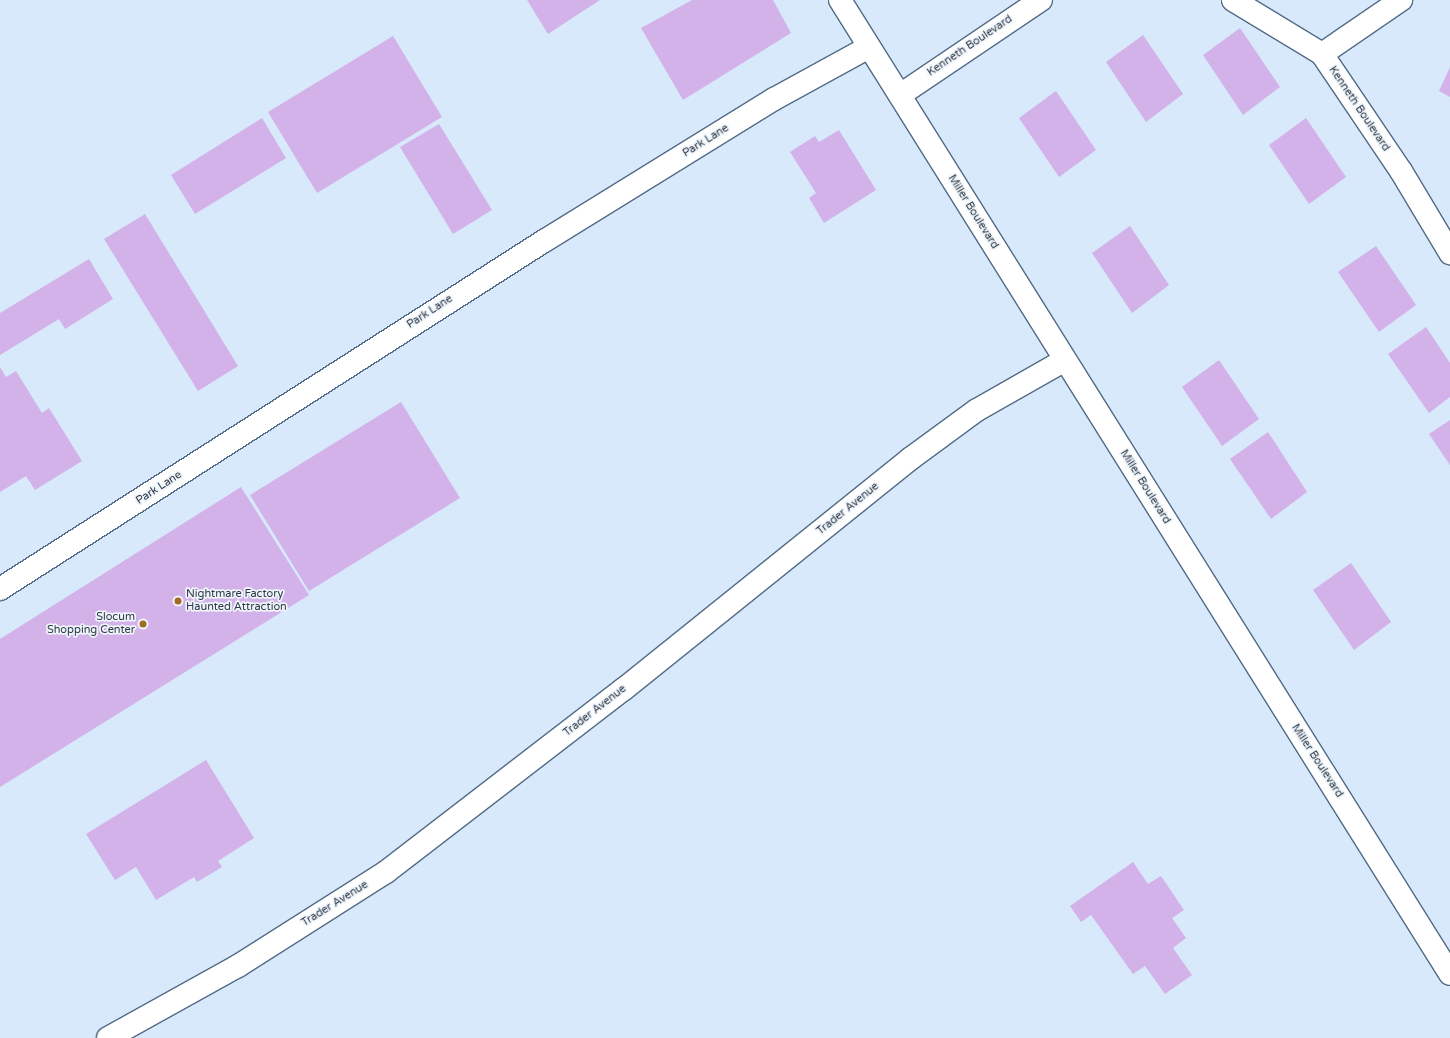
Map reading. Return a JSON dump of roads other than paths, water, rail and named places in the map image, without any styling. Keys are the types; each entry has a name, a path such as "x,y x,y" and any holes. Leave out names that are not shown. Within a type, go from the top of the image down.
{"street":[{"name":"Miller Boulevard","path":"840,0 1450,974"},
{"name":"Kenneth Boulevard","path":"900,95 1041,0"},
{"name":"Kenneth Boulevard","path":"1233,0 1322,54 1400,171 1450,252"},
{"path":"1322,54 1401,0"},
{"name":"Park Lane","path":"0,589 435,309 774,99 869,47"},
{"name":"Trader Avenue","path":"108,1038 238,966 386,872 630,684 910,459 977,410 1065,360"}],"place":[{"name":"Nightmare Factory Haunted Attraction","path":"178,601"},
{"name":"Slocum Shopping Center","path":"143,624"}]}
